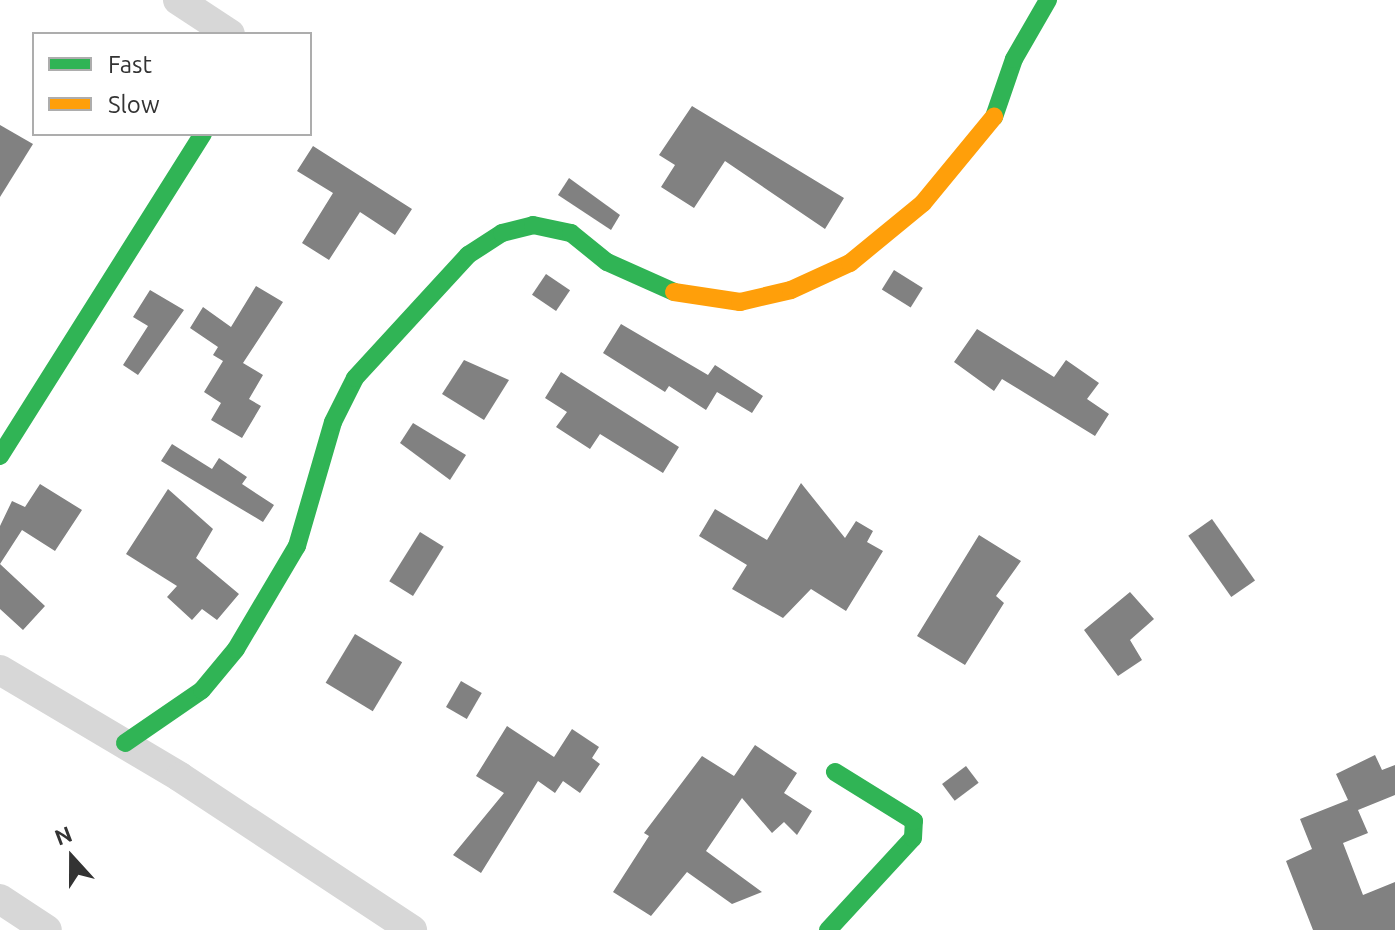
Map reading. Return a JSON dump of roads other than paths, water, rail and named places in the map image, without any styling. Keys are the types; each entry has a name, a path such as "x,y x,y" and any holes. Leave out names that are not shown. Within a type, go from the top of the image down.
{"street":[{"path":"178,0 227,32"},
{"path":"125,743 202,690 236,649 297,546 333,422 355,378 468,255 502,233 533,225 571,233 607,262 688,298 740,302 791,290 850,263 923,203 990,129 1014,59 1048,0"},
{"path":"0,456 202,136"},
{"path":"0,670 125,743 412,930"},
{"path":"828,930 913,838 914,821 835,772"},
{"path":"0,899 47,930"}]}
